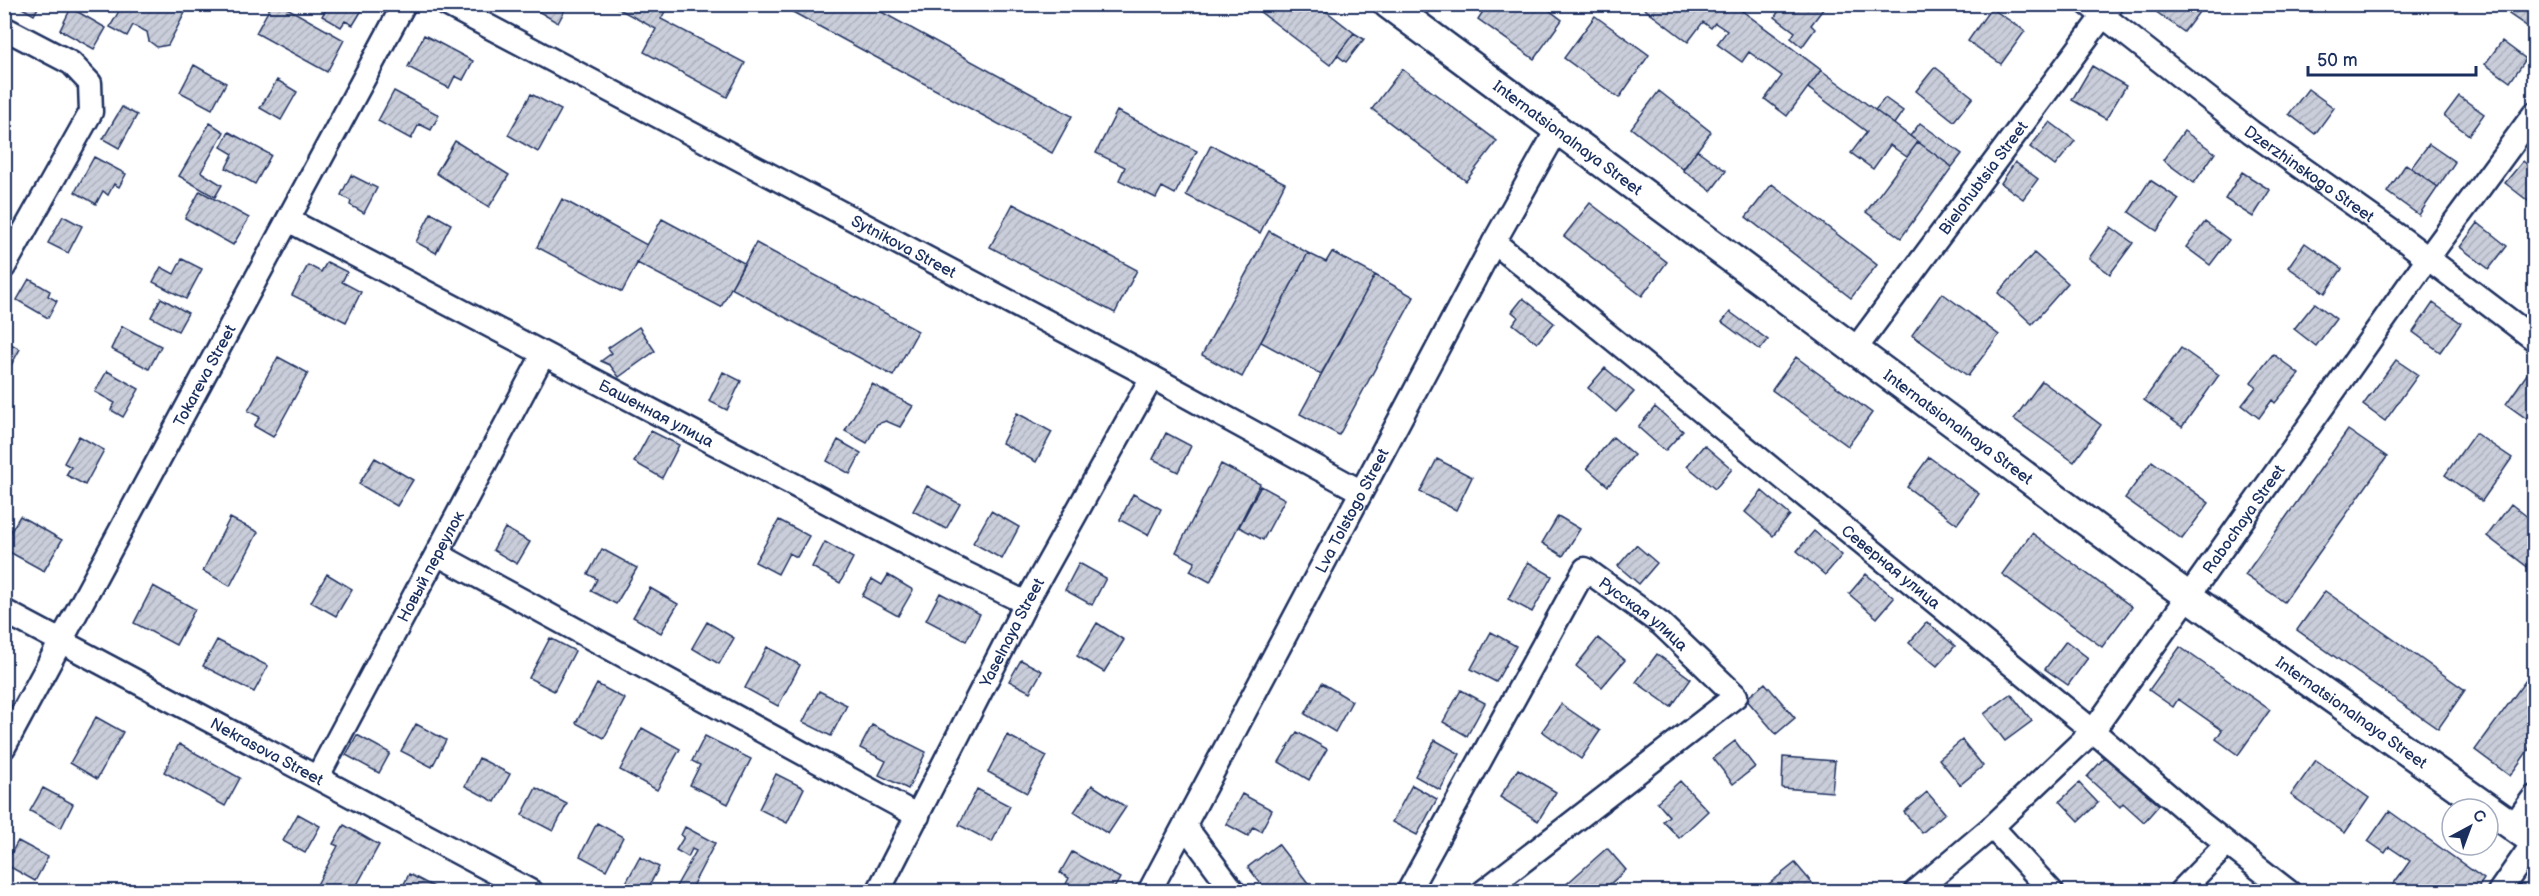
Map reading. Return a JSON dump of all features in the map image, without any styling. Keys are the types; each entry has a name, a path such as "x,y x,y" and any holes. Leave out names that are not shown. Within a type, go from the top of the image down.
{"main road":[{"name":"Internatsionalnaya Street","path":"1388,4 2187,596 2528,836"}],"street":[{"name":"Tokareva Street","path":"4,747 404,4"},
{"name":"Sytnikova Street","path":"446,4 1152,377 1360,491"},
{"name":"Dzerzhinskogo Street","path":"2100,8 2252,132 2428,258 2535,339"},
{"name":"Bielohubtsia Street","path":"1854,351 2100,8"},
{"path":"4,28 71,63 90,83 91,112 4,267"},
{"name":"Rabochaya Street","path":"1915,891 1992,827 2093,731 2428,258 2535,114"},
{"name":"Lva Tolstogo Street","path":"1149,891 1360,491 1557,130"},
{"name":"Башенная улица","path":"288,220 928,555 1026,603"},
{"name":"Северная улица","path":"1494,242 2093,731 2227,844 2289,891"},
{"name":"Новый переулок","path":"318,776 543,355"},
{"name":"Yaselnaya Street","path":"878,891 1026,603 1152,377"},
{"path":"437,554 918,816"},
{"name":"Русская улица","path":"1408,891 1585,569 1661,624 1736,696 1483,891"},
{"name":"Nekrasova Street","path":"4,611 532,891"},
{"path":"2499,891 2528,836 2535,797"},
{"path":"1185,826 1234,891"},
{"path":"1992,827 2052,891"},
{"path":"2180,891 2227,844"}],"building":[{"path":"15,4 40,4 34,15"},
{"path":"123,4 189,5 168,45 157,47 149,41 147,32 133,25 127,36 110,27"},
{"path":"272,4 280,4 344,40 327,72 256,33"},
{"path":"329,4 365,5 353,25 345,21 341,27 322,16"},
{"path":"526,4 568,4 558,23"},
{"path":"616,4 669,4 661,19 745,63 727,97 644,52 656,29 615,7"},
{"path":"778,4 867,4 1072,116 1052,153"},
{"path":"1317,4 1354,33 1330,65 1251,5"},
{"path":"1488,4 1541,4 1562,20 1534,59 1478,19"},
{"path":"1638,4 1733,4 1821,70 1787,116 1765,99 1782,76 1749,52 1742,62 1717,44 1727,31 1715,23 1711,28 1703,22 1688,42"},
{"path":"1733,4 1749,4 1743,12"},
{"path":"1778,4 1827,4 1811,25 1815,29 1802,47 1791,38 1795,32 1775,17 1781,7"},
{"path":"2153,4 2205,4 2184,32 2151,8"},
{"path":"2516,4 2534,4 2534,31 2509,14"},
{"path":"71,8 106,28 94,49 60,30"},
{"path":"1991,8 2025,31 2001,64 1968,41"},
{"path":"1595,16 1649,55 1619,98 1564,58"},
{"path":"1354,33 1364,39 1346,62 1337,55"},
{"path":"424,35 473,61 463,80 455,76 449,88 408,67"},
{"path":"2502,41 2526,59 2510,82 2485,64"},
{"path":"194,65 226,83 212,109 180,92"},
{"path":"2092,66 2126,86 2106,119 2072,100"},
{"path":"1935,67 1973,97 1954,121 1916,91"},
{"path":"1402,69 1497,141 1466,181 1372,109"},
{"path":"1821,70 1918,142 1907,157 1890,145 1873,169 1851,153 1867,132 1808,88"},
{"path":"277,80 297,92 281,120 260,108"},
{"path":"2308,89 2334,108 2315,134 2289,114"},
{"path":"394,91 439,115 431,130 419,124 411,139 378,121"},
{"path":"1659,91 1711,132 1683,169 1631,128"},
{"path":"531,94 561,110 538,152 508,135"},
{"path":"2459,96 2484,114 2469,135 2444,116"},
{"path":"1885,98 1903,111 1894,124 1875,110"},
{"path":"122,107 137,115 119,148 103,139"},
{"path":"1117,111 1197,151 1175,194 1162,187 1156,198 1119,180 1125,167 1096,153"},
{"path":"2050,122 2075,141 2055,166 2030,147"},
{"path":"210,123 224,132 201,172 222,185 215,197 179,176"},
{"path":"1920,123 1962,154 1952,167 1910,136"},
{"path":"2184,131 2215,153 2194,183 2163,160"},
{"path":"229,132 271,155 255,184 226,168 233,154 221,147"},
{"path":"455,141 509,175 489,207 436,173"},
{"path":"1918,142 1952,167 1901,238 1866,212"},
{"path":"2429,144 2455,162 2438,187 2411,168"},
{"path":"1211,145 1285,183 1260,233 1186,195"},
{"path":"1697,150 1726,171 1711,191 1683,170"},
{"path":"94,157 126,174 119,187 114,184 108,195 103,191 96,204 75,192"},
{"path":"2523,161 2534,170 2534,201 2532,204 2505,183"},
{"path":"2015,162 2038,179 2023,199 2001,183"},
{"path":"2406,164 2438,187 2419,215 2387,192"},
{"path":"2242,172 2270,190 2253,217 2225,199"},
{"path":"351,175 377,188 364,213 350,205 351,201 341,195"},
{"path":"2150,180 2179,199 2157,231 2129,212"},
{"path":"1772,184 1877,265 1851,298 1746,217"},
{"path":"200,191 249,218 233,245 185,218"},
{"path":"562,199 647,245 622,292 537,247"},
{"path":"1590,203 1667,262 1642,296 1564,236"},
{"path":"1013,204 1137,270 1115,313 990,247"},
{"path":"431,213 451,224 436,253 416,242"},
{"path":"63,216 82,226 68,253 48,243"},
{"path":"662,219 744,263 721,307 637,263"},
{"path":"2205,222 2229,240 2210,265 2186,247"},
{"path":"2478,223 2507,246 2489,269 2460,247"},
{"path":"2111,227 2133,243 2110,274 2089,258"},
{"path":"1269,231 1308,253 1242,377 1202,355"},
{"path":"756,243 918,331 893,376 731,288"},
{"path":"2305,243 2342,269 2325,293 2288,267"},
{"path":"1332,252 1375,275 1321,374 1261,342 1308,253 1326,262"},
{"path":"2034,253 2068,283 2032,324 1998,293"},
{"path":"182,259 202,269 186,299 153,282 161,267 174,274"},
{"path":"327,262 347,272 342,282 361,292 346,322 292,295 308,265 321,272"},
{"path":"1375,275 1414,297 1339,435 1300,414"},
{"path":"29,279 50,291 48,296 57,301 48,318 17,300"},
{"path":"1942,293 1999,335 1968,376 1912,335"},
{"path":"161,298 188,313 178,331 151,317"},
{"path":"1523,298 1554,323 1537,343 1513,324 1518,317 1512,312"},
{"path":"2315,303 2336,319 2316,346 2294,329"},
{"path":"2433,303 2461,323 2440,352 2413,332"},
{"path":"1730,312 1768,340 1760,350 1722,322"},
{"path":"122,326 161,346 149,369 111,349"},
{"path":"639,327 655,351 619,377 610,365 601,361 612,353 608,348"},
{"path":"4,340 20,349 4,378"},
{"path":"2181,348 2219,375 2182,427 2144,400"},
{"path":"2273,354 2299,374 2275,403 2272,400 2259,418 2242,405 2256,387 2251,382"},
{"path":"278,357 308,373 273,437 254,426 260,417 248,411"},
{"path":"1796,357 1872,413 1848,446 1772,390"},
{"path":"2396,360 2418,375 2385,421 2363,405"},
{"path":"1605,368 1634,392 1616,412 1588,388"},
{"path":"2530,370 2534,374 2534,424 2506,404"},
{"path":"107,371 139,389 123,417 111,410 115,403 95,392"},
{"path":"723,372 741,381 727,410 709,401"},
{"path":"2042,381 2101,425 2074,462 2014,419"},
{"path":"872,384 913,406 900,427 886,421 877,424 867,443 845,431"},
{"path":"1655,407 1683,431 1665,451 1638,427"},
{"path":"1017,413 1052,432 1036,462 1002,443"},
{"path":"2348,430 2387,457 2284,602 2245,575"},
{"path":"651,431 679,445 662,478 634,462"},
{"path":"1166,433 1191,446 1178,472 1153,459"},
{"path":"2475,433 2512,458 2482,501 2445,475"},
{"path":"79,436 104,450 85,485 66,475 71,467 64,463"},
{"path":"1613,437 1634,455 1608,486 1587,468"},
{"path":"838,440 861,453 850,474 827,461"},
{"path":"1704,445 1732,469 1715,489 1687,466"},
{"path":"1929,457 1979,494 1957,524 1907,487"},
{"path":"375,458 413,480 397,506 359,484"},
{"path":"1437,459 1472,477 1456,510 1420,492"},
{"path":"2152,461 2209,503 2182,539 2125,498"},
{"path":"1221,464 1260,484 1210,582 1190,571 1195,562 1176,552"},
{"path":"927,486 960,504 946,529 913,511"},
{"path":"1261,486 1285,499 1263,540 1239,527"},
{"path":"1762,491 1790,515 1773,536 1745,512"},
{"path":"1133,494 1161,509 1148,535 1120,520"},
{"path":"2511,504 2534,522 2534,572 2487,536"},
{"path":"991,511 1019,527 1002,559 973,543"},
{"path":"20,516 62,540 44,571 4,549 4,543"},
{"path":"1558,516 1580,529 1563,556 1542,543"},
{"path":"230,518 258,532 230,586 203,571"},
{"path":"779,520 809,536 797,557 789,553 778,574 755,562"},
{"path":"505,528 530,542 517,564 493,550"},
{"path":"1814,531 1842,555 1825,575 1797,551"},
{"path":"2032,533 2132,607 2102,647 2002,574"},
{"path":"825,542 853,558 840,583 812,567"},
{"path":"1636,545 1657,563 1639,584 1618,566"},
{"path":"602,549 637,568 616,604 591,591 597,579 588,574"},
{"path":"1528,562 1552,576 1532,612 1508,599"},
{"path":"1079,563 1106,578 1092,605 1065,590"},
{"path":"327,574 352,589 336,616 311,602"},
{"path":"1866,574 1894,598 1877,618 1849,594"},
{"path":"888,575 913,590 898,616 862,596 872,579 882,585"},
{"path":"153,586 195,609 176,645 134,623"},
{"path":"650,588 678,604 661,633 633,617"},
{"path":"2325,591 2465,690 2438,729 2297,630"},
{"path":"940,593 980,614 966,641 926,620"},
{"path":"707,622 734,638 719,664 692,648"},
{"path":"1927,622 1955,646 1937,666 1909,643"},
{"path":"1097,623 1124,640 1104,672 1077,656"},
{"path":"1491,632 1516,646 1496,682 1471,669"},
{"path":"550,638 575,651 554,691 529,678"},
{"path":"1598,638 1625,660 1602,687 1576,666"},
{"path":"217,640 268,666 254,692 203,666"},
{"path":"2066,641 2088,658 2068,685 2045,669"},
{"path":"767,647 800,665 778,706 745,688"},
{"path":"2180,647 2270,710 2238,755 2216,739 2222,730 2178,699 2173,707 2149,690"},
{"path":"1657,654 1691,679 1671,707 1636,682"},
{"path":"1021,660 1042,671 1030,692 1009,681"},
{"path":"2534,669 2534,742 2510,776 2475,750"},
{"path":"1322,683 1352,701 1335,732 1305,714"},
{"path":"1765,683 1795,718 1776,734 1746,699"},
{"path":"597,684 625,699 604,738 576,723"},
{"path":"1461,690 1485,703 1467,736 1443,722"},
{"path":"819,691 847,705 831,736 803,722"},
{"path":"2011,694 2032,721 2005,741 1984,714"},
{"path":"1561,704 1600,731 1581,759 1542,731"},
{"path":"96,717 123,732 97,779 70,763"},
{"path":"416,724 446,740 432,767 401,751"},
{"path":"872,725 926,752 908,789 879,775 886,761 860,748"},
{"path":"642,728 680,749 657,790 620,770"},
{"path":"1297,732 1327,749 1309,780 1279,762"},
{"path":"357,735 390,753 379,773 346,755"},
{"path":"1007,735 1047,756 1027,793 988,772"},
{"path":"705,736 751,759 728,804 690,785 700,765 692,761"},
{"path":"1435,740 1460,754 1440,790 1415,776"},
{"path":"1962,740 1983,766 1960,785 1939,759"},
{"path":"1735,741 1755,767 1733,784 1713,758"},
{"path":"179,744 240,778 225,806 164,772"},
{"path":"1783,757 1835,761 1832,792 1782,788"},
{"path":"2105,757 2159,805 2144,822 2123,803 2120,807 2087,777"},
{"path":"479,758 510,774 495,802 465,786"},
{"path":"2316,760 2369,798 2345,833 2291,795"},
{"path":"1518,769 1556,792 1538,821 1500,797"},
{"path":"776,774 804,788 787,823 759,809"},
{"path":"1680,781 1708,811 1679,838 1663,821 1669,816 1657,802"},
{"path":"2079,783 2098,803 2079,821 2060,801"},
{"path":"1092,785 1126,807 1108,834 1074,812"},
{"path":"1412,785 1437,799 1417,835 1392,822"},
{"path":"43,788 73,804 61,828 30,811"},
{"path":"536,788 567,804 553,831 522,815"},
{"path":"977,789 1010,806 992,842 959,825"},
{"path":"1927,792 1945,813 1922,833 1904,812"},
{"path":"1242,794 1272,810 1261,831 1253,827 1248,836 1226,824"},
{"path":"2389,811 2440,848 2440,857 2453,857 2484,879 2475,892 2399,892 2392,886 2410,861 2389,847 2385,853 2368,841"},
{"path":"298,814 320,826 305,853 283,841"},
{"path":"597,823 623,837 606,870 580,856"},
{"path":"344,825 379,845 353,892 313,892 338,846 333,844"},
{"path":"685,827 715,843 689,892 673,892 696,851 692,849 688,857 676,850 684,837 681,835"},
{"path":"18,841 48,857 35,881 5,864"},
{"path":"1278,844 1315,892 1267,892 1248,867"},
{"path":"1607,848 1626,870 1601,892 1565,892 1562,888"},
{"path":"1072,852 1120,878 1112,892 1062,892 1069,878 1060,873"},
{"path":"640,857 659,867 646,892 621,892"},
{"path":"1795,863 1818,890 1769,892 1765,887"},
{"path":"409,874 438,889 437,892 400,892"}]}
